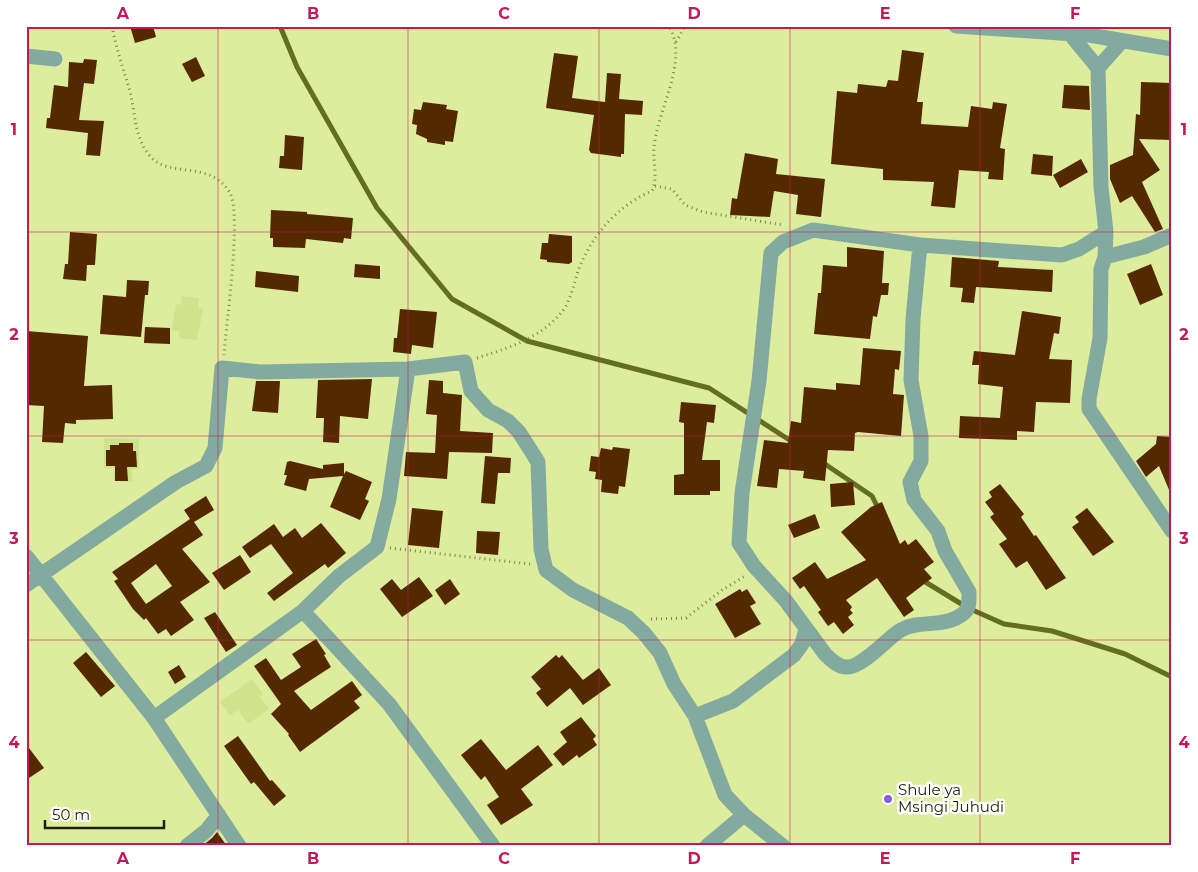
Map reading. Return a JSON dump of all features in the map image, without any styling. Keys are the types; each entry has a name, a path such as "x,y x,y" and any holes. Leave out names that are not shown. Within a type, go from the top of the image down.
{"street":[{"path":"956,26 1070,34 1172,49"},
{"path":"1070,34 1098,68 1101,187 1106,232 1105,256 1101,269 1100,338 1088,399 1089,409 1172,531"},
{"path":"1098,68 1122,41"},
{"path":"26,56 55,59"},
{"path":"920,244 913,319 912,380 921,436 921,461 910,482 914,500 938,531 945,551 969,592 968,608 954,619 901,630 849,667 832,661 786,600 757,571 743,552 739,543 738,533 748,447 767,314 768,268 771,253 783,242 814,230 920,244 1062,255 1079,249 1106,232"},
{"path":"1105,256 1144,247 1172,235"},
{"path":"26,585 176,482 206,466 215,448 222,368 260,372 408,369 465,362 471,391 488,410 508,421 519,432 538,462 541,549 546,570 573,590 628,618 660,654 674,684 695,716 725,795 744,815 783,846"},
{"path":"154,718 303,611 339,576 377,547 389,499 408,369"},
{"path":"26,556 40,577 154,718 240,846"},
{"path":"303,611 389,704 493,846"},
{"path":"695,716 733,701 794,655 802,644 806,629"},
{"path":"794,655 826,654"},
{"path":"187,846 206,830 219,815"},
{"path":"716,843 744,815"}],"path":[{"path":"112,26 130,91 135,128 151,157 167,167 204,172 221,182 230,192 235,204 234,239 222,368"},
{"path":"669,26 676,42"},
{"path":"465,362 527,341 562,312 580,265 596,236 610,220 639,197 652,191 655,186 654,149 670,88 676,42 685,26"},
{"path":"655,186 672,190 684,205 703,212 787,226"},
{"path":"377,547 443,556 516,561 546,570"},
{"path":"628,618 668,620 686,618 722,590 757,571"}],"shaded area":[{"path":"182,296 199,298 198,308 203,309 197,340 179,338 179,331 172,330 176,304 181,305"},
{"path":"104,438 139,439 139,469 132,469 132,482 113,481 114,468 104,468"},
{"path":"252,679 263,694 260,697 269,709 248,724 238,710 230,715 220,702"}],"building":[{"path":"130,26 153,26 156,37 135,43"},
{"path":"902,50 924,53 917,102 923,102 921,124 968,127 971,106 992,109 993,102 1007,104 1000,148 1005,149 1003,180 988,179 989,172 959,170 955,208 931,206 934,182 883,180 883,169 831,164 837,91 857,93 858,84 886,87 888,80 898,81"},
{"path":"554,53 578,56 572,98 605,102 607,73 621,74 619,99 643,101 642,115 625,114 624,154 621,154 621,157 591,153 589,150 594,115 546,108"},
{"path":"196,57 205,76 192,82 182,64"},
{"path":"84,59 97,60 94,84 84,83 79,120 104,121 100,156 86,155 88,133 46,128 47,118 50,118 54,85 68,87 69,62 83,63"},
{"path":"1141,82 1172,83 1172,140 1139,139 1160,170 1142,182 1163,229 1155,232 1132,196 1120,203 1110,179 1110,165 1133,155 1136,114 1140,115"},
{"path":"1064,85 1089,86 1090,110 1062,108"},
{"path":"423,102 447,105 446,109 458,111 453,142 445,141 445,145 427,142 427,139 416,134 417,125 412,124 414,109 421,110"},
{"path":"285,135 304,137 302,170 279,168 280,156 284,156"},
{"path":"745,153 778,159 776,174 825,179 821,217 796,214 798,195 774,191 770,217 730,215 732,198 737,199"},
{"path":"1033,154 1053,156 1052,176 1031,174"},
{"path":"1081,159 1088,172 1060,188 1053,175"},
{"path":"271,210 307,212 307,214 353,218 351,239 344,238 343,243 306,239 305,248 273,247 273,238 270,238"},
{"path":"70,232 97,234 95,265 87,265 86,281 63,279 65,264 68,264"},
{"path":"549,234 572,236 572,262 569,264 547,262 547,260 540,259 542,243 548,243"},
{"path":"847,247 884,251 882,283 889,283 888,295 881,295 877,317 873,316 870,339 814,334 818,293 821,293 823,265 847,267"},
{"path":"952,257 999,261 998,267 1053,270 1052,292 976,287 974,303 961,302 963,288 950,287"},
{"path":"355,264 380,266 380,279 354,277"},
{"path":"1151,264 1163,295 1140,305 1127,274"},
{"path":"256,271 299,276 298,292 255,287"},
{"path":"127,280 149,281 148,295 145,295 141,337 100,334 103,295 126,297"},
{"path":"400,309 437,312 433,348 412,345 411,354 393,352 394,338 397,338"},
{"path":"1022,311 1061,317 1059,334 1054,333 1049,359 1072,360 1070,403 1036,402 1034,432 1017,431 1017,440 959,438 960,416 1000,418 1003,387 978,384 979,365 972,365 974,351 1015,355"},
{"path":"145,327 170,328 170,344 144,343"},
{"path":"26,331 88,336 84,386 112,385 113,419 76,420 76,424 65,423 63,443 42,442 44,406 26,405"},
{"path":"863,348 901,351 899,370 895,369 893,394 904,395 901,436 855,433 854,451 828,450 825,481 803,478 804,471 779,469 777,488 757,486 764,440 788,443 791,421 801,423 804,387 836,390 836,383 860,385"},
{"path":"372,379 368,419 340,416 339,443 323,442 324,418 316,418 318,380"},
{"path":"429,380 443,381 443,393 462,395 460,431 493,433 492,453 449,452 447,479 404,476 406,452 435,453 437,415 426,414"},
{"path":"256,381 280,381 278,413 252,411"},
{"path":"681,402 716,405 714,423 707,422 702,460 720,460 720,491 710,491 710,495 674,495 674,475 684,474 684,423 679,422"},
{"path":"1157,436 1172,437 1172,497 1159,466 1146,477 1136,461 1156,444"},
{"path":"119,443 133,443 133,451 136,451 137,467 127,467 128,481 115,481 115,466 106,466 106,450 110,450 110,445 119,445"},
{"path":"613,447 630,449 625,487 619,486 618,494 601,492 602,480 595,479 596,472 589,471 591,456 599,457 601,448 612,450"},
{"path":"485,456 511,458 510,473 498,473 495,504 481,503"},
{"path":"290,461 323,469 323,465 344,463 344,474 346,471 372,482 365,499 369,501 360,520 330,507 343,476 309,479 306,491 284,485 287,475 284,475 287,462"},
{"path":"853,482 855,505 831,507 830,484"},
{"path":"1000,484 1024,514 1021,517 1066,578 1046,590 1027,561 1016,568 999,544 1007,539 990,517 994,514 985,502 992,497 989,492"},
{"path":"206,496 214,510 194,522 203,535 182,549 210,582 180,602 194,620 171,636 166,629 158,634 146,618 144,620 133,609 114,581 118,579 112,572 190,519 184,510","holes":["156,564 172,586 146,604 131,583"]},
{"path":"882,502 900,544 905,540 908,545 916,539 934,562 924,569 932,578 906,598 914,610 904,617 877,578 846,600 852,607 850,610 853,613 848,617 854,625 843,634 834,622 828,626 818,612 821,610 804,586 800,589 792,578 815,562 827,579 866,560 841,532 871,507"},
{"path":"412,508 443,511 439,548 408,545"},
{"path":"1087,508 1114,542 1093,556 1072,527 1079,522 1075,517"},
{"path":"815,514 820,528 794,538 788,525"},
{"path":"321,523 346,553 328,568 325,564 274,601 267,593 293,573 271,544 250,558 242,547 274,524 283,537 295,528 302,538"},
{"path":"477,531 500,532 498,555 476,553"},
{"path":"240,555 251,572 224,590 212,573"},
{"path":"419,577 433,596 402,617 380,589 392,579 401,590"},
{"path":"450,579 460,594 445,605 435,590"},
{"path":"740,589 742,592 747,589 756,603 750,606 761,624 735,638 715,604"},
{"path":"215,612 237,645 226,652 204,618"},
{"path":"316,639 326,654 324,655 331,667 294,691 311,710 352,681 362,695 354,701 360,708 300,752 289,734 271,714 281,704 254,666 266,658 281,680 301,667 292,654"},
{"path":"86,652 115,686 101,697 73,663"},
{"path":"556,655 559,658 562,655 583,680 599,668 611,685 583,705 570,688 547,707 536,693 541,689 531,677"},
{"path":"179,665 186,677 175,684 168,672"},
{"path":"581,717 596,736 593,739 597,745 579,758 577,755 563,766 553,754 567,742 560,732"},
{"path":"238,736 270,781 272,780 286,796 274,806 254,782 251,784 224,746"},
{"path":"481,739 506,770 538,745 553,765 521,789 533,805 501,825 487,805 499,797 485,776 481,780 461,755"},
{"path":"26,744 44,768 26,780"},
{"path":"217,832 227,846 202,846 212,838"}],"waterway":[{"path":"280,26 297,67 377,208 452,299 527,341 709,388 794,443"},
{"path":"822,462 872,496 879,510"},
{"path":"922,580 968,608 1004,624 1052,631 1125,654 1172,677"}],"place":[{"name":"Shule ya Msingi Juhudi","path":"888,799"}]}
